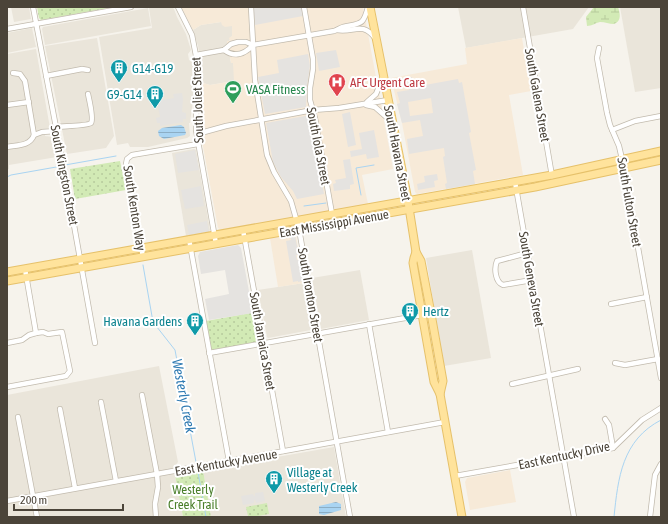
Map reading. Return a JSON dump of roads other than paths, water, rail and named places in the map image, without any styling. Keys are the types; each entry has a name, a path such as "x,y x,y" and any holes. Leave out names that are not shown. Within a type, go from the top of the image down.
{"main road":[{"name":"South Havana Street","path":"369,7 408,201 416,252 421,261 430,308 443,383 440,394"},
{"name":"East Mississippi Avenue","path":"7,272 515,182 661,151"},
{"name":"East Mississippi Avenue","path":"7,281 554,184 661,160"},
{"name":"South Havana Street","path":"416,252 413,261 419,298 434,383 440,394 462,517"},
{"path":"419,298 424,305 430,308"},
{"path":"422,315 426,316 432,322"},
{"path":"429,354 439,362"}],"street":[{"name":"South Kingston Street","path":"33,7 46,76 54,130 64,169 95,343"},
{"path":"7,29 131,7"},
{"name":"South Joliet Street","path":"178,7 192,36 196,55 199,84 196,134 216,244"},
{"name":"South Ironton Street","path":"251,7 254,45 254,80 261,120 270,164 292,201 297,220 350,517"},
{"name":"South Iola Street","path":"304,7 314,64 310,91 312,110 315,118 332,214"},
{"path":"224,50 232,54 242,54 254,45 337,30 361,23 365,18 369,7"},
{"name":"South Galena Street","path":"523,7 554,184"},
{"path":"337,30 343,31 364,29 370,32 376,40"},
{"path":"196,55 224,50 231,44 240,42 247,42 254,45"},
{"name":"South Fulton Street","path":"599,48 597,56 607,113 618,143 624,168 661,378"},
{"path":"46,76 88,70"},
{"path":"13,73 20,74 22,77 37,134"},
{"path":"362,104 370,101 374,97 383,76"},
{"path":"7,147 29,143 37,134 49,130 71,125 90,124 92,122 92,118 88,94"},
{"path":"196,134 223,126 312,110 336,109 388,100"},
{"path":"7,105 28,102"},
{"path":"362,104 375,107 392,122"},
{"path":"612,130 635,121 661,116"},
{"name":"South Kenton Way","path":"143,257 126,164 127,159 132,155 198,144"},
{"name":"South Geneva Street","path":"515,182 574,517"},
{"name":"South Jamaica Street","path":"244,230 282,452"},
{"path":"189,239 229,461"},
{"path":"527,253 497,261 495,267 498,282 503,285 532,280"},
{"path":"25,269 36,333"},
{"path":"610,304 647,297"},
{"path":"209,353 422,315"},
{"path":"369,324 388,432"},
{"path":"7,343 22,340 29,334 42,332 48,334 62,332 69,373 66,376 7,387"},
{"path":"615,364 625,365 658,359"},
{"path":"512,384 578,369"},
{"path":"142,395 157,474 158,488 155,504 156,517"},
{"path":"101,402 116,481"},
{"name":"East Kentucky Drive","path":"455,476 613,448 642,420 661,408"},
{"path":"60,409 75,488"},
{"path":"18,417 37,517"},
{"path":"605,418 609,425 613,448"},
{"name":"East Kentucky Avenue","path":"7,501 445,422"},
{"path":"650,517 655,475 661,464"}],"water":[{"path":"181,125 184,127 186,133 185,135 164,139 159,136 158,131 162,128"},
{"path":"336,502 341,504 341,510 324,515 319,514 319,506"}],"waterway":[{"name":"Westerly Creek","path":"65,165 116,156"},
{"path":"361,195 356,168 374,165"},
{"name":"Westerly Creek","path":"7,177 62,166"},
{"path":"304,206 326,203"},
{"name":"Westerly Creek","path":"143,265 153,322 175,350 196,462"},
{"path":"614,517 620,474 624,461 638,438 648,428 661,420"},
{"name":"Westerly Creek","path":"198,472 206,517"}],"place":[{"name":"G14-G19","path":"119,83"},
{"name":"AFC Urgent Care","path":"337,97"},
{"name":"VASA Fitness","path":"233,104"},
{"name":"G9-G14","path":"155,109"},
{"name":"Hertz","path":"410,326"},
{"name":"Havana Gardens","path":"195,336"},
{"name":"Village at Westerly Creek","path":"274,494"}],"park label":[{"name":"Westerly Creek Trail","path":"193,496"}]}
